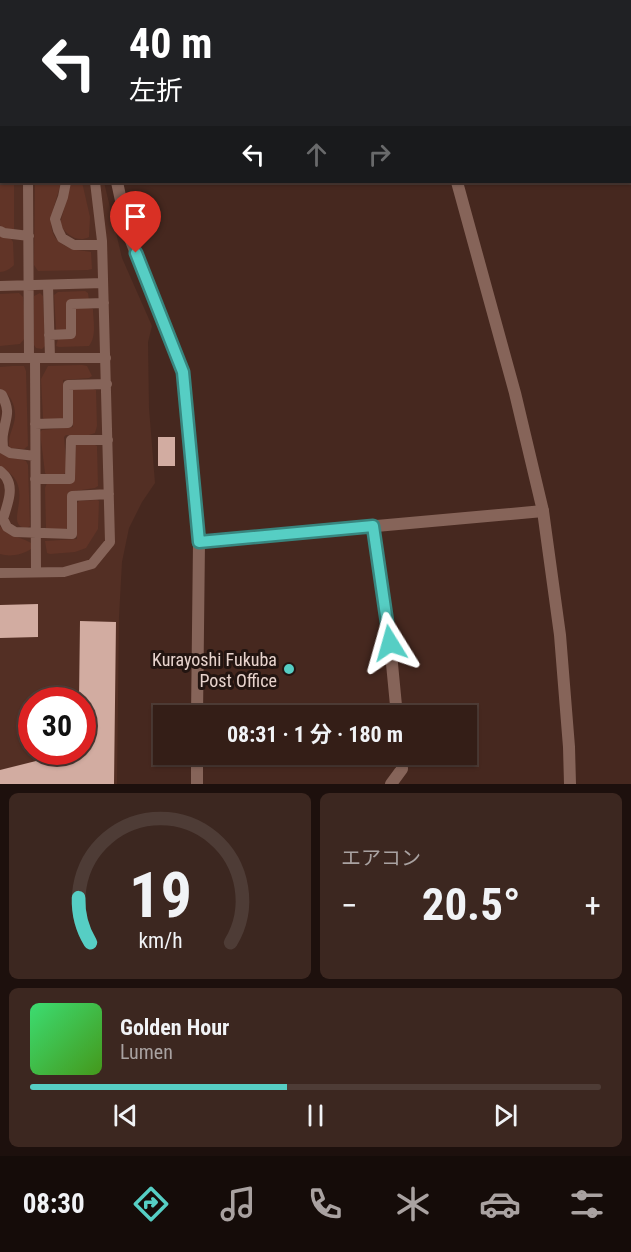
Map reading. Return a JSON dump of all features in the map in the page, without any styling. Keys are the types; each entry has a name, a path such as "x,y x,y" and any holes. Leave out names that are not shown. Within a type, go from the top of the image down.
{"street":[{"path":"117,183 128,233 183,372 199,542 197,705"},
{"path":"457,183 515,393 543,512 560,635 570,784"},
{"path":"199,542 543,512"},
{"path":"373,526 390,643 396,705"},
{"path":"197,765 197,784"},
{"path":"391,784 402,769 402,765"}],"lane":[{"path":"28,183 29,285 35,424 36,572"},
{"path":"66,183 55,219 62,238 74,245 102,245"},
{"path":"0,573 64,572 92,564 110,542 102,245 95,183"},
{"path":"0,231 28,236"},
{"path":"0,286 103,283"},
{"path":"48,285 50,358"},
{"path":"49,335 71,334 71,304 104,303"},
{"path":"0,358 106,358"},
{"path":"35,424 68,423 68,385 107,384"},
{"path":"0,394 8,406 2,436 3,449 10,453 35,456"},
{"path":"35,479 70,479 71,440 108,441"},
{"path":"0,471 8,478 10,487 3,519 7,527 15,532 72,534 72,496 109,494"}],"shaded area":[{"path":"0,183 104,183 122,258 152,326 148,342 149,408 155,483 129,528 122,562 117,784 0,784"},
{"path":"0,183 14,183 14,229 0,225"},
{"path":"35,183 61,183 51,222 52,231 56,239 64,245 91,252 92,269 38,271 34,265"},
{"path":"71,183 82,183 90,217 89,237 81,239 73,237 60,224"},
{"path":"0,234 10,237 13,242 14,265 0,272"},
{"path":"85,291 88,293 89,300 70,301 69,329 58,334 54,295 58,292"},
{"path":"19,293 23,297 26,337 20,344 0,346 0,294"},
{"path":"40,293 43,296 45,346 42,349 34,345 34,296"},
{"path":"75,305 93,309 94,333 91,342 89,346 56,346 58,339 73,336"},
{"path":"24,366 26,371 28,446 24,449 9,446 9,438 14,425 14,409 12,400 0,389 0,367"},
{"path":"48,366 87,366 92,376 63,380 64,417 45,421 41,379"},
{"path":"72,389 96,390 97,426 95,433 66,435 64,437 67,471 63,475 47,475 40,432 73,427"},
{"path":"76,444 97,446 98,486 68,492 68,527 65,530 46,529 45,488 47,483 74,481"},
{"path":"0,453 26,461 28,465 30,526 27,528 20,526 17,520 18,484 12,475 0,467"},
{"path":"99,501 98,529 86,548 75,552 47,553 45,541 77,539 77,503"},
{"path":"0,526 7,532 31,543 31,549 16,555 0,554"}],"building":[{"path":"158,437 175,437 175,466 158,466"},
{"path":"38,604 38,637 0,638 0,605"},
{"path":"80,621 116,622 114,784 0,784 0,770 20,765 96,765 96,687 79,687"}],"place":[{"name":"Kurayoshi Fukuba Post Office","path":"289,669"}],"route":[{"path":"136,253 183,372 199,542 373,526 390,643"}]}
